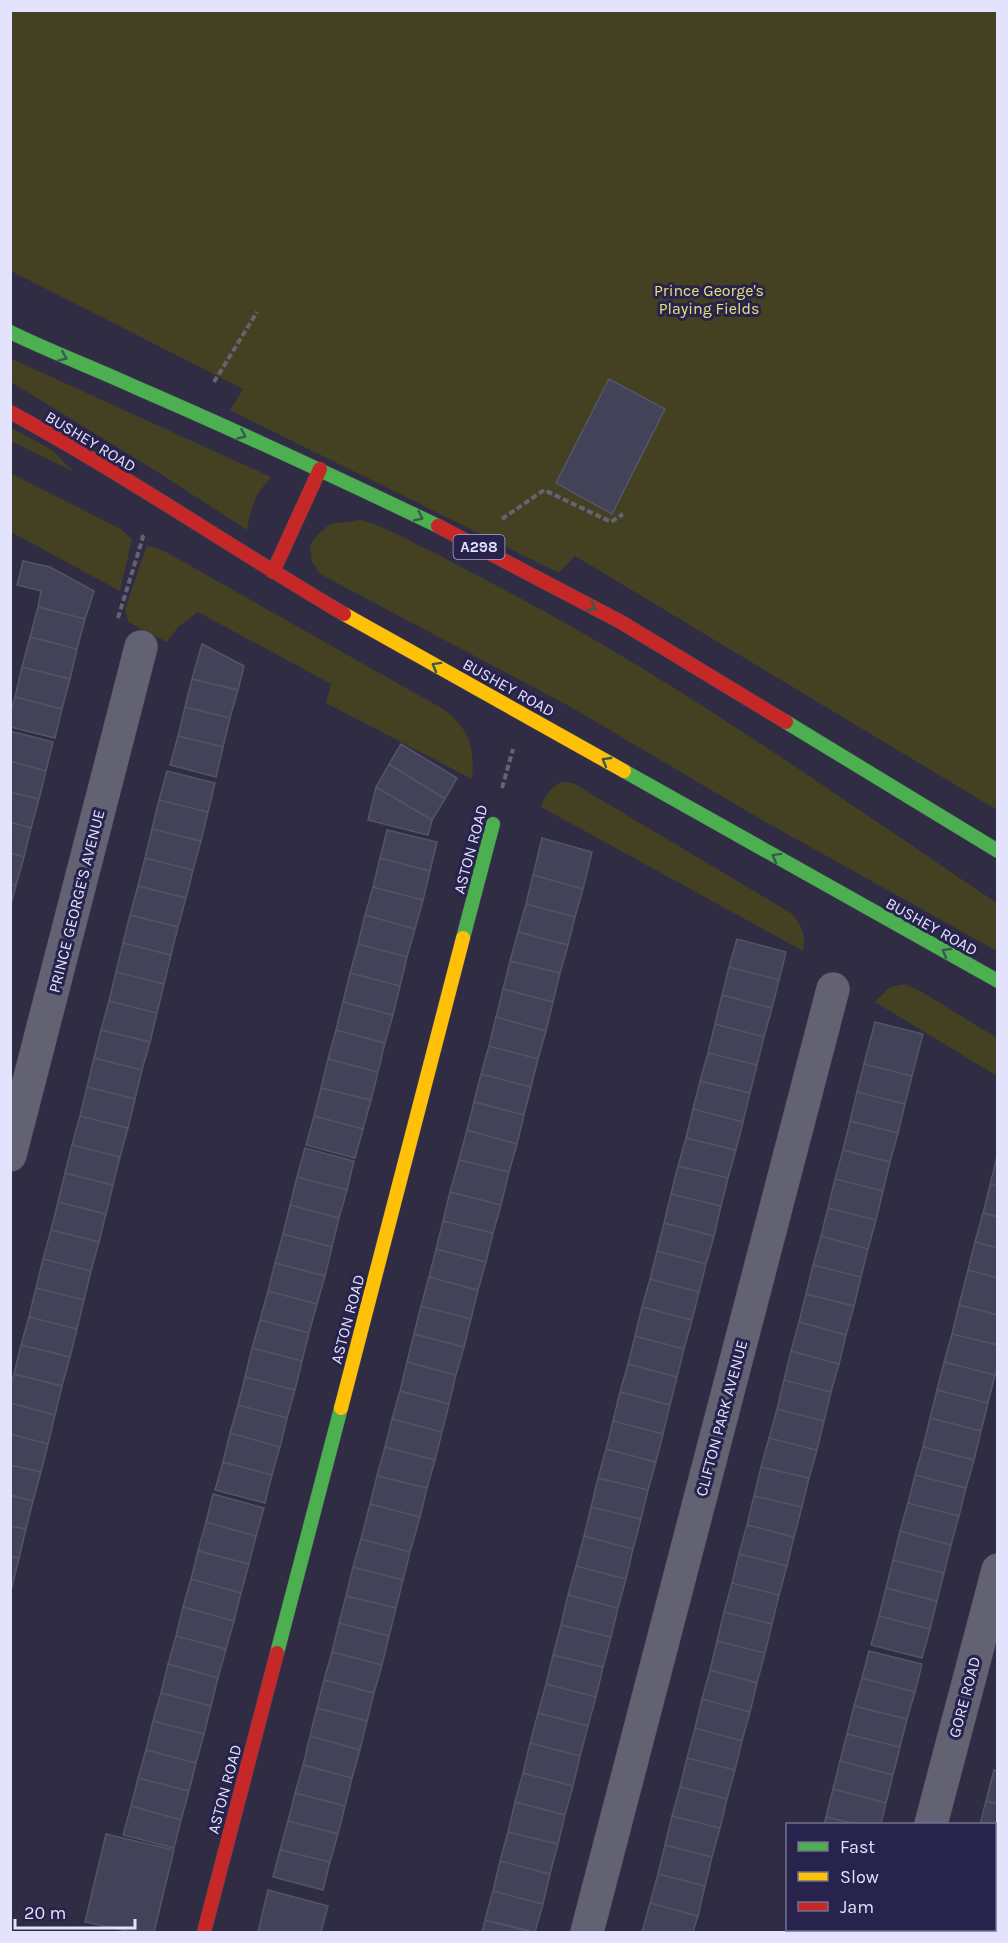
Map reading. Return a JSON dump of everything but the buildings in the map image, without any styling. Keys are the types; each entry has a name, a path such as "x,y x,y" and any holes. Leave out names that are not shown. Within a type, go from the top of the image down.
{"main road":[{"name":"A298","path":"10,332 320,469 464,539 621,622 998,851"},
{"name":"BUSHEY ROAD","path":"10,412 52,435 273,572 381,635 998,981"},
{"path":"273,572 320,469"},
{"path":"924,806 998,864"},
{"name":"ASTON ROAD","path":"204,1932 493,824"}],"street":[{"name":"PRINCE GEORGE'S AVENUE","path":"10,1155 141,647"},
{"name":"CLIFTON PARK AVENUE","path":"587,1932 833,989"},
{"name":"GORE ROAD","path":"931,1823 998,1570"}],"path":[{"path":"198,415 208,390 257,312"},
{"path":"495,525 544,490 611,522 623,514"},
{"path":"134,532 143,537 117,620 125,636 141,647"},
{"name":"ASTON ROAD","path":"493,824 516,737 525,715"}],"green space":[{"name":"Prince George's Playing Fields","path":"10,11 997,11 997,810 575,556 559,573 230,410 243,389 11,271"},
{"path":"10,358 271,477 254,501 247,530 11,382"},
{"path":"10,427 52,450 74,472 11,441"},
{"path":"10,473 121,529 132,539 120,591 11,532"},
{"path":"360,520 397,534 449,560 628,659 875,820 997,903 997,951 762,820 569,706 320,574 312,562 310,545 317,535 330,524"},
{"path":"147,545 166,552 443,709 459,723 468,739 472,757 472,779 326,703 331,684 198,612 178,627 167,642 128,622 125,609"},
{"path":"561,782 573,783 791,913 802,930 803,951 541,807 548,792"},
{"path":"905,984 997,1038 997,1076 875,1002 890,987"}],"traffic: fast":[{"path":"10,332 249,438 438,526"},
{"path":"786,722 998,851"},
{"path":"624,771 998,981"},
{"path":"463,938 493,824"},
{"path":"277,1653 341,1408"}],"traffic: slow":[{"path":"344,614 624,771"},
{"path":"341,1408 463,938"}],"traffic: jam":[{"path":"10,412 95,460 344,614"},
{"path":"273,572 320,469"},
{"path":"438,526 621,622 786,722"},
{"path":"204,1932 277,1653"}]}
